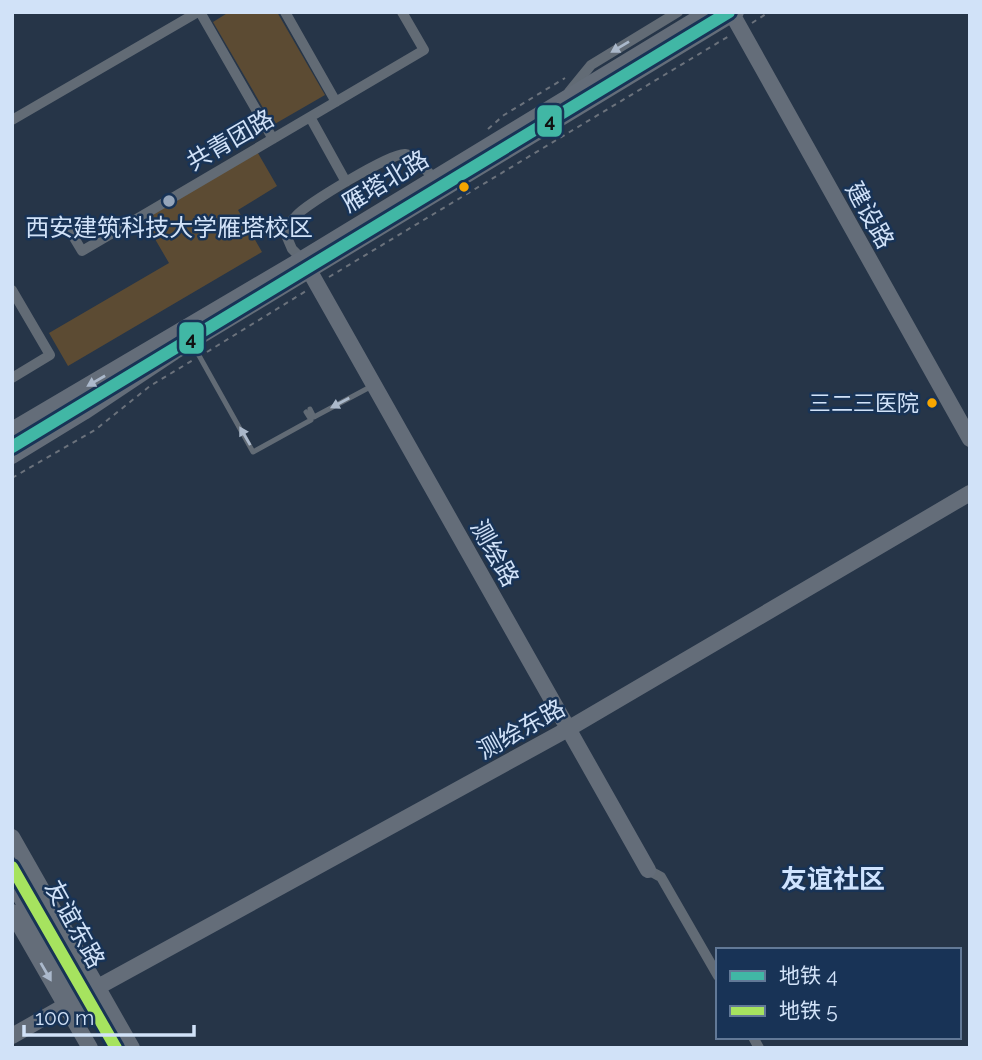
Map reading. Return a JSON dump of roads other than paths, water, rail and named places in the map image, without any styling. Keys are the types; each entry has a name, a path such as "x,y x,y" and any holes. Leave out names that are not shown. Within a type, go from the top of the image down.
{"street":[{"path":"12,120 199,12 273,139"},
{"path":"285,12 336,102"},
{"name":"共青团路","path":"68,226 82,251 425,50 402,12"},
{"path":"561,102 591,65 678,12"},
{"name":"雁塔北路","path":"12,430 310,271 434,178 708,12"},
{"name":"雁塔北路","path":"12,456 191,342 733,13"},
{"name":"建设路","path":"733,13 970,439"},
{"path":"310,117 346,182"},
{"path":"310,271 292,249 286,235 296,215 346,182 400,153 409,155 434,178"},
{"name":"测绘路","path":"310,271 648,870"},
{"path":"12,289 50,355 12,378"},
{"name":"测绘东路","path":"12,1036 568,729 970,493"},
{"path":"12,837 82,996 90,1048"},
{"name":"友谊东路","path":"12,859 106,1048"},
{"path":"648,870 661,877 716,973"},
{"name":"友谊东路","path":"12,882 82,996 118,1048"},
{"path":"12,912 82,996 132,1048"}],"lane":[{"path":"191,342 253,452 311,420 308,410 314,417 374,385"}],"metro line":[{"name":"4","path":"12,447 729,12"},
{"name":"5","path":"12,867 116,1048"}],"place":[{"name":"西安建筑科技大学雁塔校区","path":"169,201"},
{"name":"三二三医院","path":"932,403"}],"district":[{"name":"友谊社区","path":"833,879"}]}
